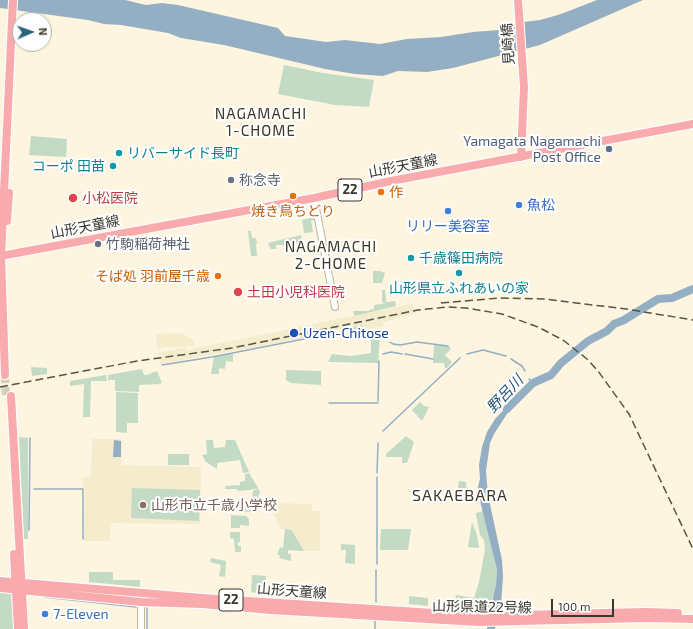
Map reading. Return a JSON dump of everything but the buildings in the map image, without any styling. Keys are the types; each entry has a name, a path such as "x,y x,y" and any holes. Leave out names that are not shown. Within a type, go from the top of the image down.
{"main road":[{"path":"13,0 13,12"},
{"path":"16,12 17,0"},
{"name":"見崎橋","path":"518,0 524,87 521,157"},
{"path":"8,374 2,255 13,52"},
{"name":"山形天童線","path":"2,255 314,198 391,181 693,124"},
{"path":"9,397 19,586 24,629"},
{"name":"山形天童線","path":"0,581 19,586 141,602 202,604 271,610"},
{"path":"18,629 19,586"},
{"name":"山形天童線","path":"0,588 19,586 462,614"},
{"name":"山形県道22号線","path":"271,610 480,619 693,618"},
{"name":"山形県道22号線","path":"507,619 646,612 693,613"},
{"name":"山形県道22号線","path":"462,614 480,619"}],"street":[{"path":"314,198 335,307"},
{"path":"141,602 141,629"}],"shaded area":[{"path":"411,304 418,313 383,322 383,326 365,330 362,325 359,325 278,343 160,364 158,353 186,347 187,350"},
{"path":"181,333 194,340 194,346 157,348 156,334"},
{"name":"山形市立千歳小学校","path":"92,439 122,439 121,465 201,467 200,524 111,523 110,541 84,541 85,489 83,488 83,477 91,477"},
{"path":"273,503 312,504 312,511 320,511 320,551 304,551 293,530 281,529 273,513"}],"green space":[{"path":"284,65 323,73 374,80 369,107 335,105 278,94"},
{"path":"31,136 67,139 66,157 29,155"},
{"path":"309,207 313,208 315,220 311,221 313,232 304,233 302,220 310,218"},
{"path":"248,231 251,231 252,238 256,238 257,244 254,245 256,245 257,256 251,256"},
{"path":"301,235 302,243 296,243 295,245 276,245 276,249 271,249 268,243"},
{"path":"373,271 385,273 382,283 373,283"},
{"path":"382,290 385,290 386,302 395,301 396,306 355,316 353,311 369,311 374,309 374,305 386,303 382,302"},
{"path":"362,325 367,335 352,334 351,327"},
{"path":"380,335 378,363 328,362 332,354 351,356 371,353 371,336"},
{"path":"434,345 449,346 451,349 445,355 452,362 447,368 445,368 444,363 433,363"},
{"path":"233,353 233,362 226,361 225,369 219,368 219,374 211,374 214,357"},
{"path":"31,367 47,368 47,374 32,376"},
{"path":"142,369 144,375 157,371 162,383 139,385 139,392 115,391 115,380 108,380 108,375"},
{"path":"286,370 321,371 321,385 291,383 286,380"},
{"path":"106,375 107,381 91,381 90,417 83,417 84,384 70,386 70,381"},
{"path":"116,392 138,393 138,423 127,423 127,433 116,432"},
{"path":"420,402 424,406 429,407 422,421 412,410"},
{"path":"406,436 414,442 407,463 402,463 402,457 386,457 386,454"},
{"path":"19,437 28,438 28,539 24,539"},
{"path":"206,440 213,440 214,448 225,447 226,440 235,440 249,472 243,473 240,460 217,463 217,469 206,462 202,455 207,454"},
{"path":"168,454 189,454 189,465 168,465"},
{"path":"249,473 258,488 237,491 237,489 225,489 225,486 240,485 240,482 245,481 245,474"},
{"path":"459,481 466,482 467,496 457,494"},
{"path":"132,488 200,490 199,521 131,518"},
{"path":"258,488 260,492 258,498 252,498 253,491"},
{"path":"242,505 254,505 254,512 231,511 230,509 230,507 241,508"},
{"path":"483,511 497,570 496,584 490,608 454,607 456,595 474,598 479,582 485,550 484,540 480,535 476,513"},
{"path":"231,515 246,516 249,519 249,526 240,525 240,528 231,528"},
{"path":"472,522 477,535 479,548 468,547"},
{"path":"285,529 292,530 304,551 288,550 288,554 291,554 291,561 279,558 280,555 277,555 280,547 283,548"},
{"path":"381,529 411,529 408,550 380,550"},
{"path":"230,532 240,532 240,542 238,542 238,546 241,546 241,552 235,552 234,539 230,538"},
{"path":"341,544 355,545 355,564 345,563 346,550 341,550"},
{"path":"211,558 226,561 225,577 219,576 221,565 210,562"},
{"path":"89,572 113,572 113,580 140,580 140,587 89,582"},
{"path":"252,575 266,576 265,590 258,589 257,593 251,592"},
{"path":"0,588 16,590 18,629 0,629"},
{"path":"409,596 428,598 428,606 409,604"}],"water":[{"path":"0,0 125,0 146,5 162,3 178,5 278,28 285,36 326,42 345,40 380,44 407,39 441,37 499,30 524,22 540,20 561,14 597,0 643,0 540,45 453,68 427,72 398,71 383,76 355,74 325,69 224,45 181,38 168,33 52,15 52,12 29,12 0,8"},
{"path":"514,399 516,403 494,434 490,443 486,471 488,495 502,560 503,576 501,606 497,626 487,625 496,584 497,570 481,505 478,487 480,479 479,465 482,447 487,432 495,419"},
{"path":"114,440 121,441 121,457 113,457"}],"waterway":[{"name":"野呂川","path":"507,409 533,383 551,375 561,363 588,341 607,331 614,324 624,320 658,299 672,298 693,289"},
{"path":"162,365 304,339 321,337 326,339"},
{"path":"390,342 400,345 417,342 448,346"},
{"path":"467,354 483,350 506,356"},
{"path":"383,354 391,352 402,354"},
{"path":"405,354 433,359"},
{"path":"383,431 460,358"},
{"path":"511,359 522,366 525,371"},
{"path":"378,401 379,361"},
{"name":"野呂川","path":"529,379 533,383"},
{"path":"329,403 378,403"},
{"path":"29,530 30,438"},
{"path":"377,473 378,443"},
{"path":"377,477 377,564"},
{"path":"34,489 83,489 83,539"},
{"path":"376,570 376,602"},
{"path":"44,597 136,607"},
{"path":"147,608 147,629"},
{"name":"野呂川","path":"491,629 493,615"},
{"path":"375,620 375,629"}],"tunnel":[{"path":"5,375 6,398"}],"railway":[{"path":"441,303 499,298 544,299 626,309 693,320"},
{"path":"0,387 137,361 232,348 418,310 448,307 466,308 502,314 538,327 563,340 587,359 598,371 629,414 693,549"}],"place":[{"name":"Yamagata Nagamachi Post Office","path":"609,149"},
{"name":"リバーサイド長町","path":"119,153"},
{"name":"コーポ 田苗","path":"113,166"},
{"name":"称念寺","path":"231,180"},
{"name":"作","path":"381,192"},
{"name":"焼き鳥ちどり","path":"293,196"},
{"name":"小松医院","path":"73,198"},
{"name":"魚松","path":"519,205"},
{"name":"リリー美容室","path":"448,211"},
{"name":"竹駒稲荷神社","path":"98,244"},
{"name":"千歳篠田病院","path":"411,258"},
{"name":"山形県立ふれあいの家","path":"459,273"},
{"name":"そば処 羽前屋千歳","path":"218,276"},
{"name":"土田小児科医院","path":"238,292"},
{"name":"Uzen-Chitose","path":"294,333"},
{"name":"山形市立千歳小学校","path":"143,505"},
{"name":"7-Eleven","path":"45,614"}],"district":[{"name":"NAGAMACHI 1-CHOME","path":"261,122"},
{"name":"NAGAMACHI 2-CHOME","path":"331,256"},
{"name":"SAKAEBARA","path":"460,496"}]}
